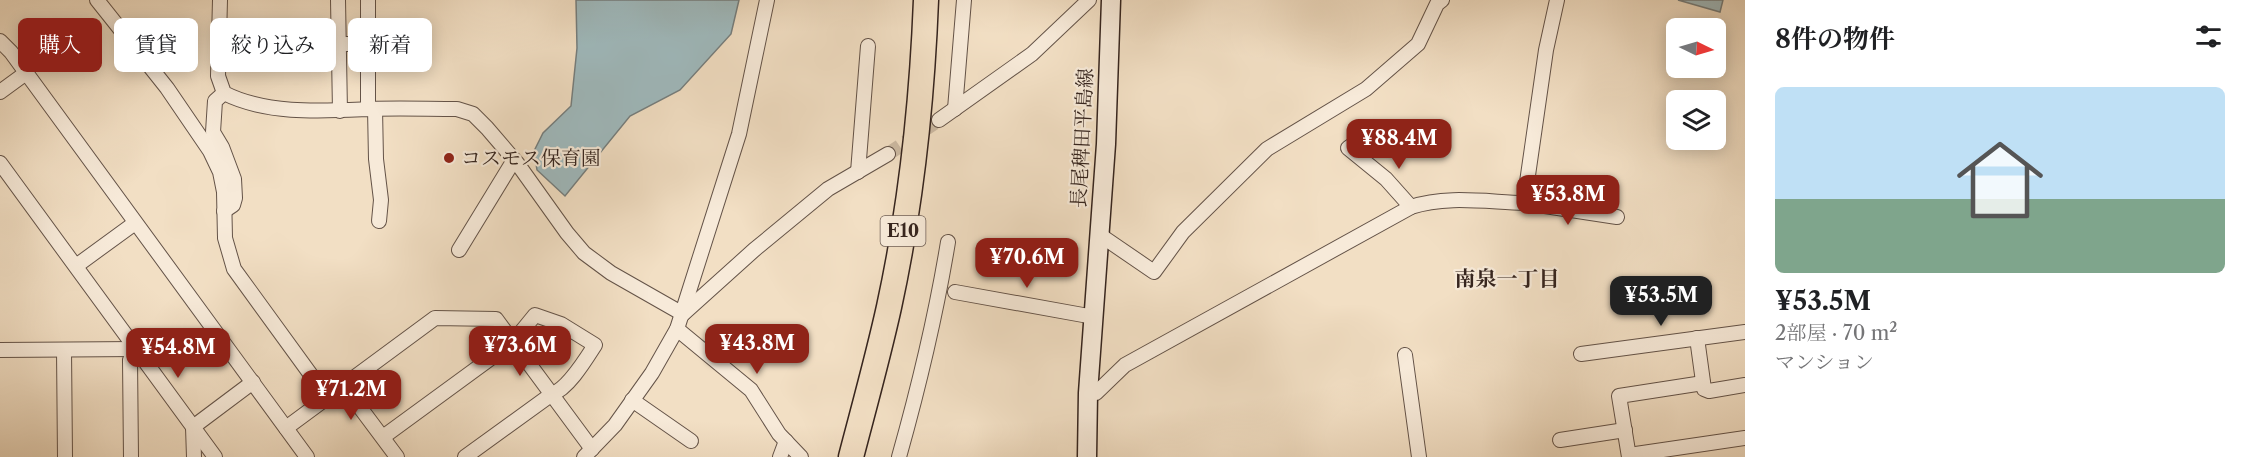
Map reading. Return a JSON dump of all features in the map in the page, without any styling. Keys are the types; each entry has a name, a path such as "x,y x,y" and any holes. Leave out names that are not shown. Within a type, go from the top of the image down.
{"highway":[{"name":"E10","path":"850,457 889,307 904,228 915,155 923,77 926,0"}],"main road":[{"name":"長尾稗田平島線","path":"1087,457 1088,393 1106,144 1111,0"}],"street":[{"path":"97,0 167,88 210,151 220,172 224,192 225,238 234,269 327,397"},
{"path":"220,0 218,76 224,93"},
{"path":"338,0 340,111"},
{"path":"368,0 368,18"},
{"path":"286,428 435,318 496,319 552,394 588,453 615,425 652,373 683,314 739,134 767,0"},
{"path":"955,109 963,0"},
{"path":"939,120 1032,54 1089,0"},
{"path":"1100,235 1154,272 1183,232 1267,148 1366,89 1418,44 1437,4 1442,0"},
{"path":"1524,203 1546,50 1557,0"},
{"path":"0,41 26,73 307,457"},
{"path":"339,44 348,44"},
{"path":"858,172 867,46"},
{"path":"369,72 381,200 379,221"},
{"path":"0,92 26,73"},
{"path":"224,93 215,101 212,127 234,179 233,205 224,211"},
{"path":"224,93 257,105 340,111 465,110 473,114 514,160 584,253 611,273 683,314"},
{"path":"1368,134 1348,148 1386,179 1411,207"},
{"path":"683,314 754,250 828,189 888,154"},
{"path":"459,250 514,160"},
{"path":"0,163 215,457"},
{"path":"1088,393 1096,393 1125,365 1411,207 1426,202 1524,203 1617,217"},
{"path":"76,266 135,223"},
{"path":"899,457 931,335 948,242"},
{"path":"955,292 1094,317"},
{"path":"383,437 513,342 535,315 561,324 595,345 558,392 465,457"},
{"path":"677,329 752,390 786,441 801,457"},
{"path":"1581,354 1745,332"},
{"path":"1697,338 1704,389 1710,391 1745,385"},
{"path":"0,350 137,349"},
{"path":"130,457 130,360 137,349"},
{"path":"64,350 65,457"},
{"path":"1405,355 1419,457"},
{"path":"193,427 253,382"},
{"path":"1703,383 1619,396 1629,456 1714,450 1745,438"},
{"path":"344,386 398,457"},
{"path":"632,400 691,441"},
{"path":"193,427 194,457"},
{"path":"1560,440 1625,430"},
{"path":"780,457 786,441"}],"water":[{"path":"576,0 739,0 731,34 680,90 630,116 565,196 537,170 534,151 543,133 571,106 577,48"},
{"path":"1678,0 1723,0 1720,12"}],"tunnel":[{"path":"888,154 939,120"}],"place":[{"name":"コスモス保育園","path":"449,158"}],"district":[{"name":"南泉一丁目","path":"1507,278"}]}
